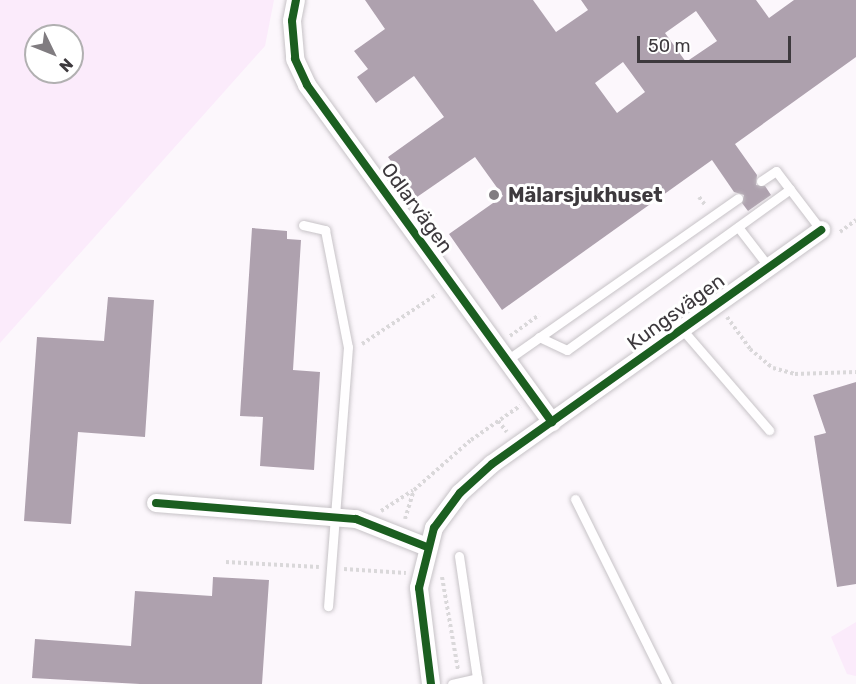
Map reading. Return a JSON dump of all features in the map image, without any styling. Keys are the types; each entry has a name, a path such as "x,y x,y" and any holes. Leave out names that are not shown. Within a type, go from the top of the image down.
{"street":[{"name":"Odlarvägen","path":"296,0 292,21 294,59 307,85 552,422"},
{"name":"Kungsvägen","path":"431,684 418,588 426,547 434,528 460,494 492,464 768,266 825,234"},
{"path":"156,503 363,522 426,547"}],"lane":[{"path":"761,181 776,171 825,234"},
{"path":"539,337 567,350 790,189"},
{"path":"507,360 738,198"},
{"path":"303,225 325,230 348,347 328,606"},
{"path":"738,227 768,266"},
{"path":"681,328 769,430"},
{"path":"575,499 667,684"},
{"path":"456,683 477,681 459,556"}],"path":[{"path":"825,234 856,220"},
{"path":"348,347 367,343 443,290"},
{"path":"716,320 734,307"},
{"path":"725,314 750,349 773,368 795,374 856,372"},
{"path":"510,337 539,315"},
{"path":"363,522 414,490 471,440 533,396"},
{"path":"400,536 414,490"},
{"path":"442,566 456,683"}],"shaded area":[{"path":"0,0 274,0 265,46 0,343"},
{"path":"856,622 856,676 847,674 831,637"}],"building":[{"path":"365,0 533,0 556,32 588,10 581,0 756,0 769,18 794,0 856,0 856,57 735,144 757,175 756,185 765,186 771,195 748,211 742,203 744,195 734,192 712,160 502,310 449,234 503,196 475,157 417,197 388,157 444,117 414,76 376,103 357,77 368,69 354,51 385,29","holes":["696,11 717,41 686,62 665,33","623,62 645,92 617,113 595,83"]},
{"path":"252,228 287,231 287,239 301,240 293,370 320,372 314,470 260,466 263,417 240,416"},
{"path":"108,297 154,300 145,437 78,432 71,524 24,521 37,337 104,341"},
{"path":"856,382 856,584 837,587 814,436 826,433 813,395"},
{"path":"213,577 269,580 262,684 140,684 32,678 35,639 131,646 135,591 212,596"}],"cycle path":[{"path":"296,0 292,21 295,59 307,85 552,422"},
{"path":"431,684 419,588 434,528 460,493 492,464 821,230"},
{"path":"156,503 356,519 427,547"}],"place":[{"name":"Mälarsjukhuset","path":"494,195"}]}
